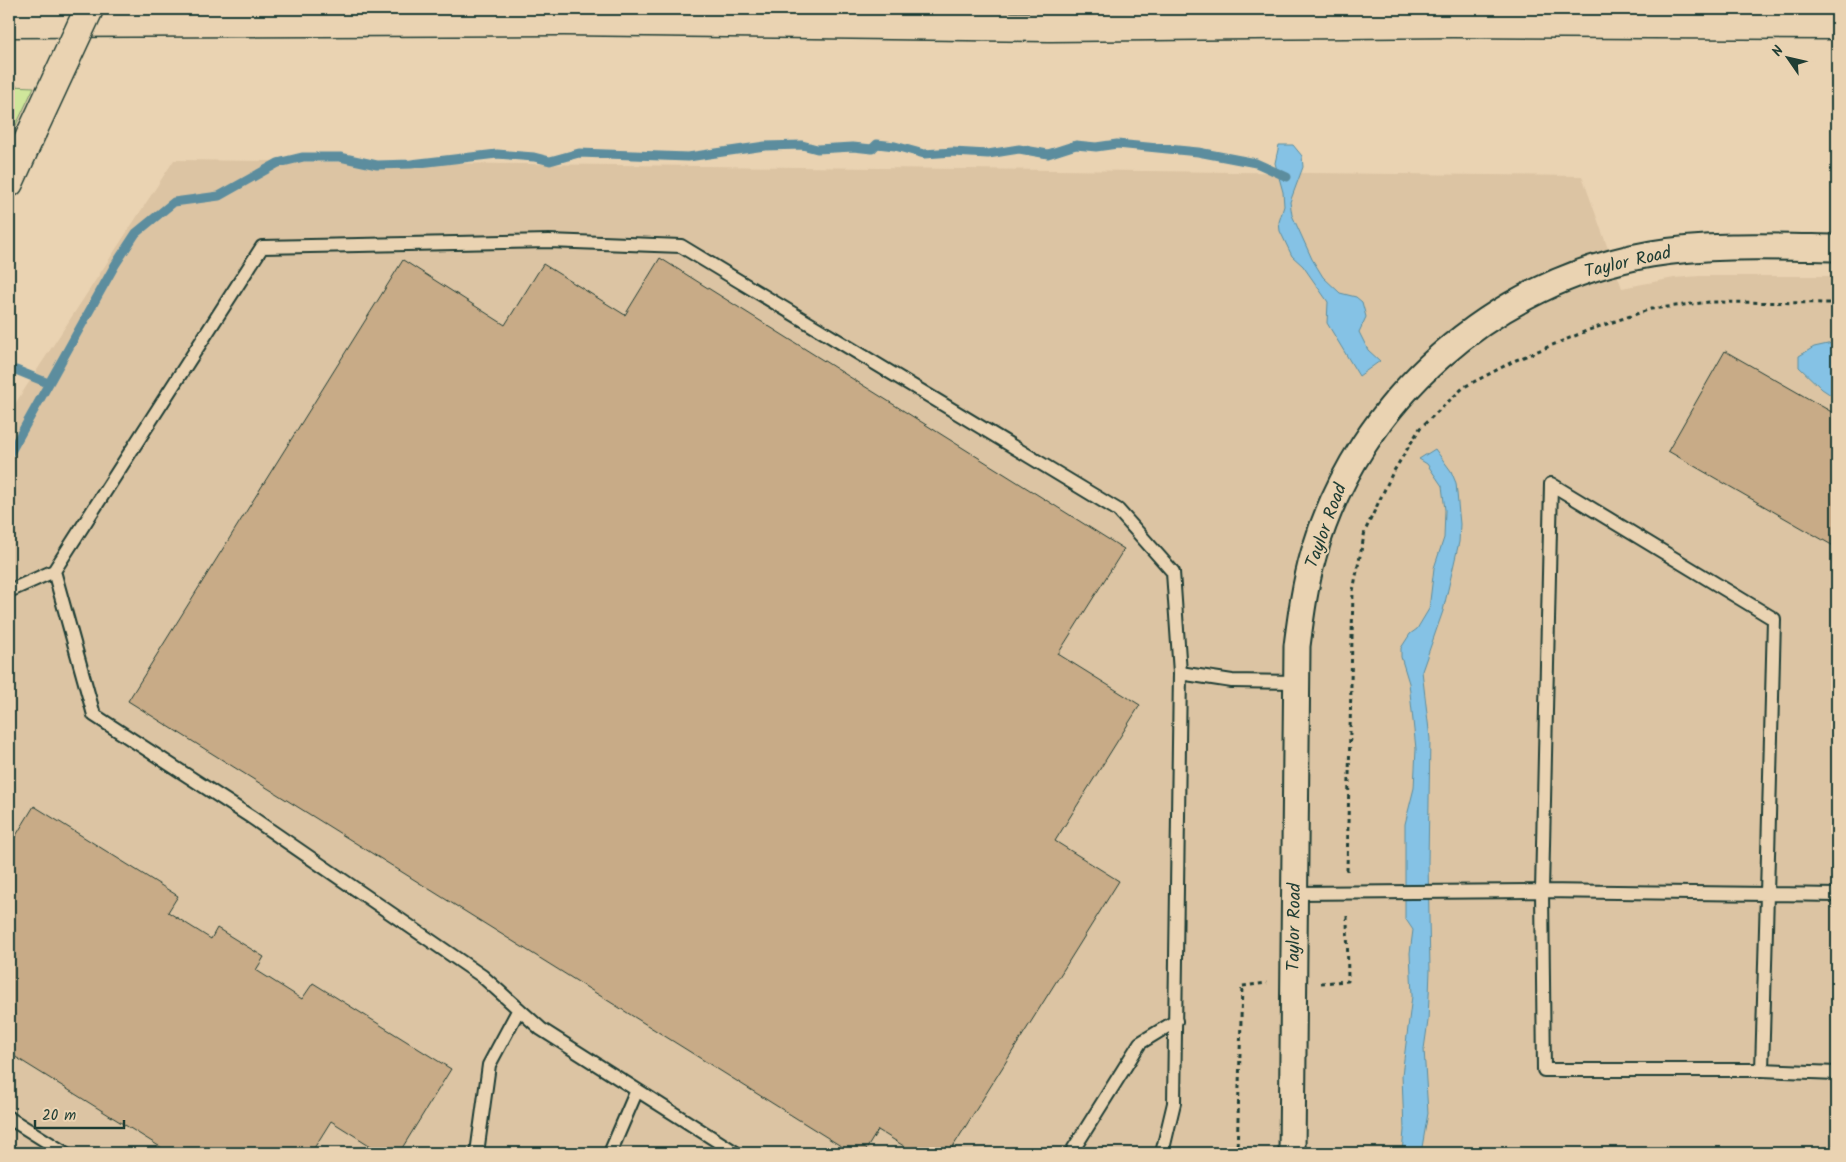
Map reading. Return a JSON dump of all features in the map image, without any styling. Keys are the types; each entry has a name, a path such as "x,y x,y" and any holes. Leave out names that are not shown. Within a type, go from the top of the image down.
{"highway":[{"path":"9,18 13,9"},
{"path":"9,183 89,9"},
{"path":"9,23 564,21 1050,27 1442,23 1837,25"}],"street":[{"name":"Taylor Road","path":"1292,1153 1296,682 1298,646 1307,580 1315,552 1334,499 1352,465 1377,425 1410,385 1448,349 1493,316 1526,297 1569,277 1613,262 1689,249 1837,248"}],"lane":[{"path":"9,591 54,571 262,247 549,241 681,246 1118,510 1173,572 1180,672 1176,1021 1174,1103 1162,1153"},
{"path":"1762,1070 1774,619 1550,484 1542,891 1544,1070 1837,1072"},
{"path":"54,571 94,715 250,817 482,976 541,1029 736,1153"},
{"path":"1180,672 1232,681 1296,682"},
{"path":"1295,893 1542,891 1837,895"},
{"path":"477,1153 489,1066 519,1009"},
{"path":"1071,1153 1140,1043 1176,1021"},
{"path":"610,1153 637,1090"},
{"path":"9,1118 65,1153"}],"path":[{"path":"1323,983 1348,981 1347,893 1353,591 1365,531 1392,474 1420,428 1464,387 1511,362 1589,330 1651,309 1708,302 1837,303"},
{"path":"1237,1153 1242,986 1266,983"}],"shaded area":[{"path":"174,160 1582,176 1622,288 1674,278 1700,276 1837,276 1837,1153 9,1153 9,413"}],"green space":[{"path":"9,86 34,87 9,140"}],"water":[{"path":"1279,145 1293,145 1302,156 1303,167 1290,202 1292,215 1312,259 1323,277 1340,293 1356,297 1362,302 1366,317 1359,332 1368,350 1380,361 1359,376 1327,323 1328,302 1303,266 1292,256 1280,231 1279,222 1284,206 1283,192 1275,163"},
{"path":"1837,342 1837,399 1822,389 1799,367 1799,356 1814,347"},
{"path":"1435,449 1451,471 1456,483 1460,524 1459,542 1443,611 1422,671 1430,739 1428,862 1430,970 1428,1021 1424,1049 1428,1113 1421,1153 1402,1153 1404,1130 1402,1075 1412,996 1410,953 1413,930 1405,918 1405,824 1414,788 1416,749 1409,683 1401,657 1401,648 1410,634 1417,629 1429,609 1434,568 1444,538 1445,510 1442,486 1427,464 1419,459"}],"building":[{"path":"660,258 1124,549 1058,654 1140,705 1055,841 1119,881 949,1153 915,1153 878,1130 864,1153 852,1153 128,701 403,260 505,325 543,264 625,315"},
{"path":"1725,351 1837,415 1837,548 1668,451"},
{"path":"34,806 178,896 168,912 211,939 217,928 264,957 256,970 302,999 313,983 451,1069 399,1153 382,1153 331,1121 311,1153 170,1153 9,1053 9,847"}],"waterway":[{"path":"9,455 115,265 136,233 174,202 219,196 278,163 303,157 340,157 377,165 411,164 497,154 534,157 550,161 579,153 688,157 765,146 802,145 817,149 853,147 872,149 877,144 895,146 924,154 953,152 988,154 1019,149 1048,154 1076,145 1096,147 1117,144 1198,152 1256,163 1287,177"},
{"path":"16,370 48,383"}]}
